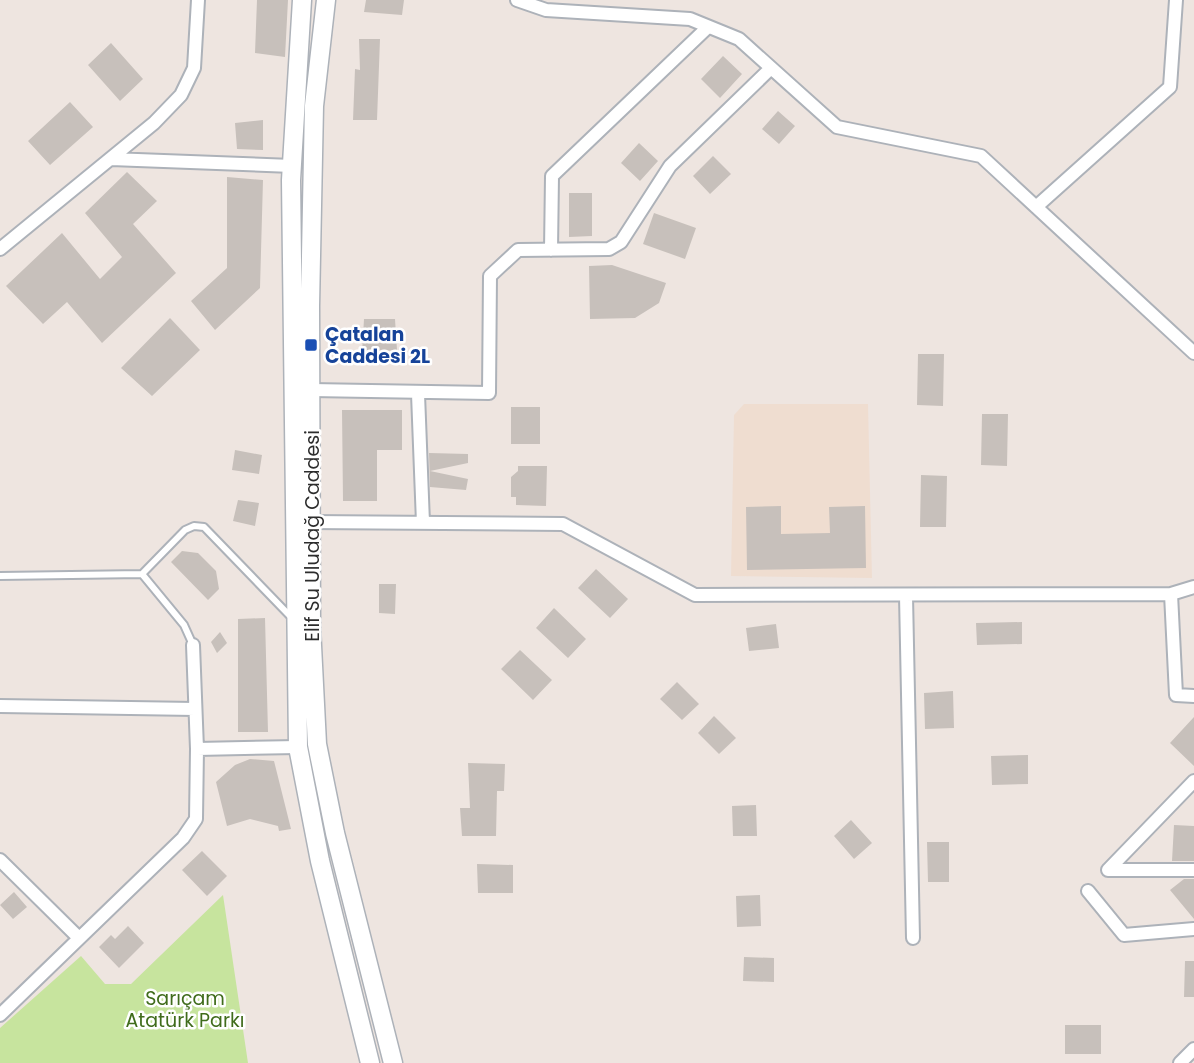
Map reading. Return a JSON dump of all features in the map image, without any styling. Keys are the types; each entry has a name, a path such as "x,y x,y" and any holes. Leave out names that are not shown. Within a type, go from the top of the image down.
{"main road":[{"name":"Elif Su Uludağ Caddesi","path":"302,0 292,166 298,747 320,861 370,1063"},
{"name":"Elif Su Uludağ Caddesi","path":"326,0 314,106 309,522 317,744 335,832 393,1063"}],"street":[{"path":"0,249 154,123 181,95 194,68 198,0"},
{"path":"517,0 546,10 690,19 739,39 837,127 981,156 1194,353"},
{"path":"1036,207 1170,87 1176,0"},
{"path":"551,250 552,176 708,27"},
{"path":"311,390 418,394 489,393 490,276 518,250 609,249 621,242 670,166 770,69"},
{"path":"111,159 292,166"},
{"path":"418,394 423,523"},
{"path":"309,522 564,524 695,595 1171,594 1194,587"},
{"path":"1171,594 1176,695 1194,696"},
{"path":"906,596 913,938"},
{"path":"0,1014 183,838 196,819 197,749 193,645"},
{"path":"0,706 195,709"},
{"path":"197,749 298,747"},
{"path":"1194,781 1108,870 1194,870"},
{"path":"0,860 79,938"},
{"path":"1088,891 1124,935 1194,929"},
{"path":"1180,1063 1194,1049"}],"lane":[{"path":"0,576 142,574 185,530 194,526 204,527 295,620"},
{"path":"142,574 184,625 193,645"}],"shaded area":[{"path":"744,404 868,404 872,578 731,576 734,415"}],"green space":[{"name":"Sarıçam Atatürk Parkı","path":"223,895 248,1063 0,1063 0,1028 81,956 105,984 131,984"}],"building":[{"path":"257,0 288,0 285,57 255,53"},
{"path":"366,0 404,0 402,15 364,12"},
{"path":"359,39 380,39 377,120 353,120 355,69 360,70"},
{"path":"111,43 143,79 120,101 88,65"},
{"path":"723,56 742,74 720,98 701,79"},
{"path":"70,102 93,127 50,165 28,141"},
{"path":"778,111 795,126 779,144 762,129"},
{"path":"263,120 263,150 237,149 235,123"},
{"path":"639,143 658,161 640,181 621,163"},
{"path":"713,156 731,174 710,194 693,176"},
{"path":"127,172 157,201 133,224 176,273 102,343 67,302 43,324 6,286 62,233 100,279 122,257 85,213"},
{"path":"227,177 263,180 260,288 215,330 191,301 227,268"},
{"path":"569,193 592,193 592,236 569,237"},
{"path":"654,213 696,228 685,259 643,244"},
{"path":"612,265 666,283 659,303 635,318 590,319 589,266"},
{"path":"170,318 200,350 152,396 121,368"},
{"path":"364,319 395,319 397,350 362,353"},
{"path":"918,354 944,354 943,406 917,405"},
{"path":"511,407 540,407 540,444 511,444"},
{"path":"342,410 402,410 402,450 377,450 377,501 343,501"},
{"path":"982,414 1008,414 1007,466 981,465"},
{"path":"235,450 262,455 259,474 232,470"},
{"path":"429,453 468,454 468,463 430,471 468,479 466,490 430,487"},
{"path":"518,466 547,466 546,506 516,505 516,497 511,497 511,477 518,471"},
{"path":"921,475 947,476 946,527 920,527"},
{"path":"238,500 259,503 255,526 233,521"},
{"path":"781,506 781,534 830,533 829,507 865,506 866,568 747,570 746,507"},
{"path":"182,551 198,553 216,571 219,589 208,600 171,562"},
{"path":"596,569 628,599 610,618 578,588"},
{"path":"379,584 396,584 395,614 379,613"},
{"path":"554,608 586,639 568,658 536,628"},
{"path":"265,618 268,732 238,732 238,619"},
{"path":"1022,622 1022,644 977,645 976,623"},
{"path":"776,624 779,648 749,651 746,628"},
{"path":"220,632 227,643 217,653 211,642"},
{"path":"520,650 552,680 533,700 501,669"},
{"path":"677,682 699,704 682,720 660,699"},
{"path":"953,691 954,728 925,729 924,693"},
{"path":"714,716 736,738 719,754 698,733"},
{"path":"1194,717 1194,766 1170,743"},
{"path":"1028,755 1028,784 992,785 991,756"},
{"path":"250,759 274,761 291,829 279,831 278,826 250,819 227,826 216,782 235,765"},
{"path":"468,763 505,764 504,791 497,791 496,836 462,836 460,808 470,808"},
{"path":"756,805 757,836 733,836 732,806"},
{"path":"851,820 872,843 854,859 834,836"},
{"path":"1174,825 1194,826 1194,861 1172,861"},
{"path":"927,842 949,842 949,882 928,882"},
{"path":"202,851 227,876 207,896 182,870"},
{"path":"477,864 513,865 513,893 478,893"},
{"path":"1184,879 1194,879 1194,919 1170,890"},
{"path":"14,892 27,907 13,919 0,905"},
{"path":"760,895 761,926 737,927 736,896"},
{"path":"128,926 144,943 119,968 99,947 111,935 115,939"},
{"path":"744,957 774,958 774,982 743,981"},
{"path":"1185,961 1194,961 1194,997 1184,997"},
{"path":"1065,1025 1101,1025 1101,1054 1065,1054"}],"place":[{"name":"Çatalan Caddesi 2L","path":"311,345"}]}
